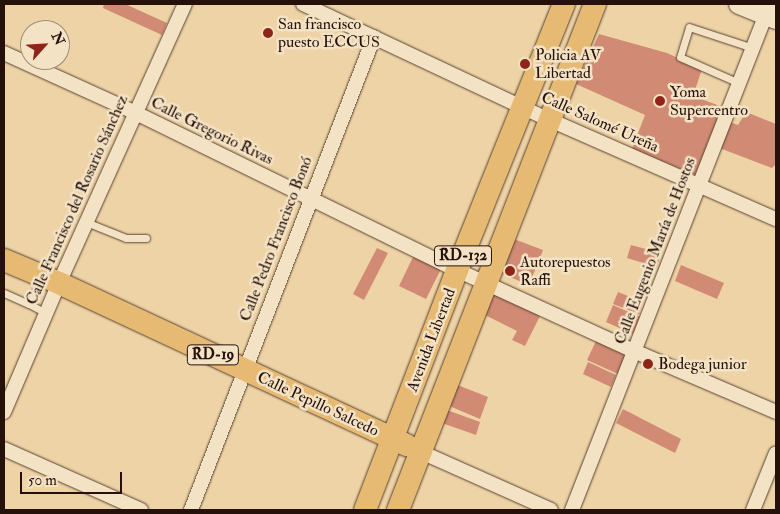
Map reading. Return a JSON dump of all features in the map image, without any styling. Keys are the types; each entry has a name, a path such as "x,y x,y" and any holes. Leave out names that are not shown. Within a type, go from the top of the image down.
{"main road":[{"name":"Avenida Libertad","path":"365,510 457,270 564,4"},
{"name":"Avenida Libertad","path":"398,510 594,4"},
{"name":"Calle Pepillo Salcedo","path":"4,260 421,452"}],"street":[{"name":"Calle Francisco del Rosario Sánchez","path":"4,412 46,313 51,280 86,222 185,4"},
{"name":"Calle Salomé Ureña","path":"303,4 523,108 776,219"},
{"path":"739,4 771,12"},
{"name":"Calle Eugenio María de Hostos","path":"572,510 739,83 753,48 771,12"},
{"name":"Calle Pedro Francisco Bonó","path":"191,510 310,198 374,37"},
{"name":"Calle Gregorio Rivas","path":"4,53 136,113 486,284"},
{"path":"486,284 634,351 776,412"},
{"path":"4,449 142,510"},
{"name":"Calle Pepillo Salcedo","path":"421,452 551,510"},
{"path":"753,510 776,452"}],"lane":[{"path":"739,83 680,57 689,27 753,48"},
{"path":"86,222 126,238 146,238"},
{"path":"29,304 51,280"},
{"path":"4,293 46,313"}],"building":[{"path":"104,4 125,4 167,23 162,35 103,8"},
{"name":"Yoma Supercentro","path":"599,34 667,53 702,69 693,96 720,106 716,117 738,125 746,112 776,124 776,164 772,168 709,144 698,176 632,149 645,115 576,84"},
{"path":"514,239 543,250 529,285 500,273"},
{"path":"631,245 661,253 657,267 627,258"},
{"path":"377,248 388,253 364,300 353,294"},
{"path":"414,255 441,269 426,299 399,286"},
{"path":"681,265 724,283 717,299 675,281"},
{"path":"493,292 540,316 525,346 512,340 517,331 483,314"},
{"path":"618,292 643,302 639,314 613,304"},
{"path":"613,305 640,317 633,334 606,322"},
{"path":"596,341 627,356 618,374 587,360"},
{"path":"588,362 616,375 611,387 583,374"},
{"path":"455,384 488,397 480,419 447,405"},
{"path":"444,409 480,422 476,435 439,422"},
{"path":"623,409 681,439 675,453 616,423"}],"place":[{"name":"San francisco puesto ECCUS","path":"268,33"},
{"name":"Policia AV Libertad","path":"525,64"},
{"name":"Yoma Supercentro","path":"660,101"},
{"name":"Autorepuestos Raffi","path":"510,271"},
{"name":"Bodega junior","path":"648,364"}]}
